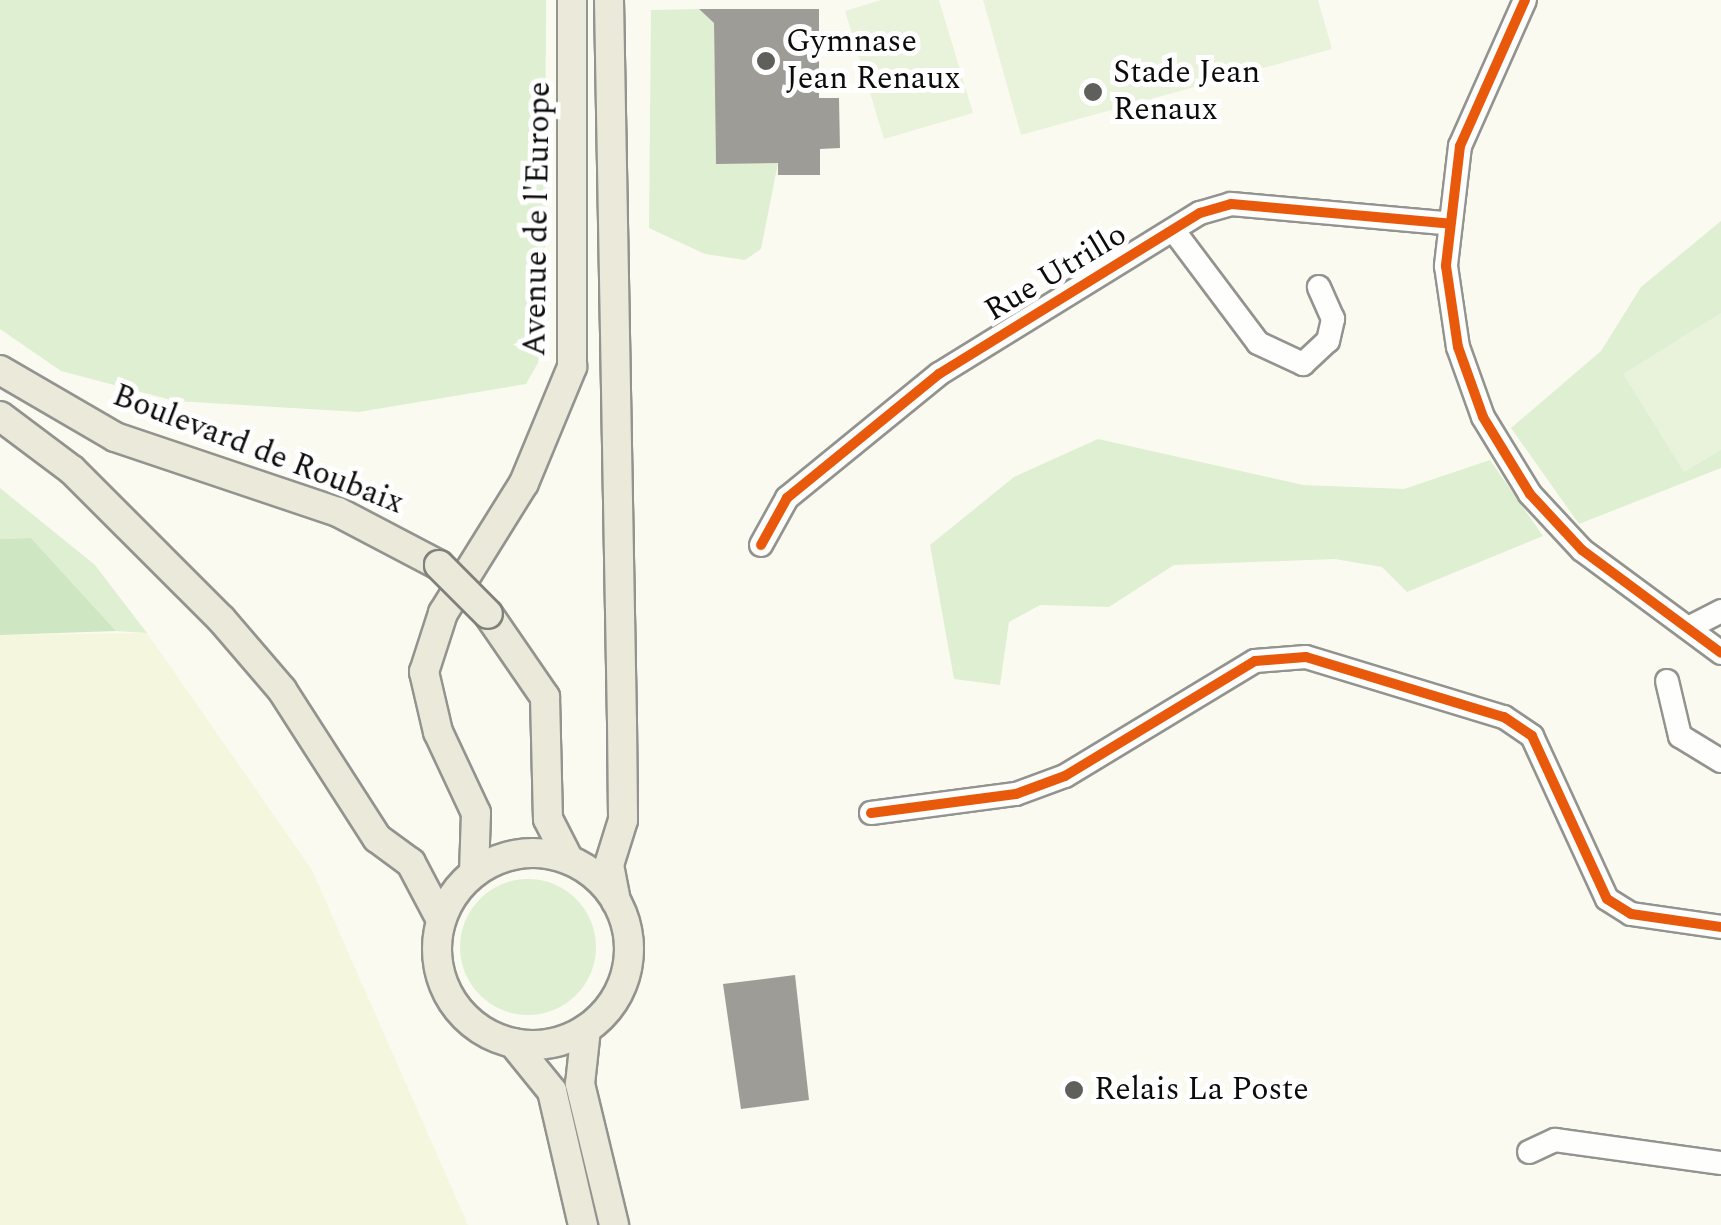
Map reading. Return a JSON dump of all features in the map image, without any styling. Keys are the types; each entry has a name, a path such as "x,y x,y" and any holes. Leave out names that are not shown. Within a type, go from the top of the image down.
{"main road":[{"name":"Avenue de l'Europe","path":"474,873 476,813 438,732 424,672 436,627 524,482 572,367 572,0"},
{"path":"0,416 72,470 222,620 282,690 378,838 411,863 441,920 445,990 480,1030 513,1044 551,1044 586,1029 613,1002 628,962 609,865 623,780 609,0"},
{"name":"Boulevard de Roubaix","path":"0,370 115,437 338,512 439,565 488,614 545,696 548,820 568,860"},
{"path":"441,920 474,873 510,856 568,860 616,901"},
{"path":"586,1029 580,1084 614,1225"},
{"path":"513,1044 552,1091 583,1225"}],"street":[{"path":"1525,0 1460,146 1446,223 1458,347 1514,469 1582,550 1692,626 1721,652"},
{"name":"Rue Utrillo","path":"761,545 787,498 939,374 1174,232 1231,204 1446,223"},
{"path":"1174,232 1258,344 1302,364 1328,341 1333,320 1319,287"},
{"path":"1692,626 1721,612"},
{"path":"871,813 1016,794 1065,776 1255,662 1306,658 1504,717 1532,736 1607,899 1631,914 1721,927"},
{"path":"1667,681 1680,736 1721,762"},
{"path":"1529,1152 1555,1140 1721,1163"}],"green space":[{"path":"0,0 546,0 545,262 538,363 526,384 359,412 175,401 61,371 0,329"},
{"path":"881,0 939,0 973,113 884,139 845,11"},
{"name":"Stade Jean Renaux","path":"983,0 1318,0 1332,49 1021,135"},
{"path":"699,9 714,23 716,163 778,163 761,249 745,260 705,254 649,228 651,10"},
{"path":"1721,221 1721,468 1579,524 1511,428 1601,351 1641,287"},
{"path":"1721,313 1721,450 1684,472 1623,374"},
{"path":"1098,439 1303,485 1404,489 1490,460 1543,536 1407,592 1382,567 1335,559 1174,565 1109,607 1040,605 1009,622 1000,685 954,679 930,545 1014,477"},
{"path":"0,488 95,565 147,633 116,631 31,538 0,539"},
{"path":"31,538 116,631 0,635 0,539"},
{"path":"147,633 312,870 468,1225 0,1225 0,635"},
{"path":"528,879 554,884 576,899 591,921 596,947 591,973 576,995 554,1010 528,1015 502,1010 480,995 465,973 460,947 465,921 480,899 502,884"}],"building":[{"name":"Gymnase Jean Renaux","path":"699,9 819,9 819,98 839,98 840,148 820,149 820,175 778,175 778,163 716,164 714,23"},
{"path":"795,975 809,1100 741,1109 723,984"}],"cycle path":[{"path":"1525,0 1460,146 1446,266 1458,347 1483,417 1530,494 1582,550 1721,653"},
{"path":"761,545 787,498 939,374 1200,213 1231,204 1446,223"},
{"path":"871,813 1016,794 1065,776 1255,661 1306,657 1504,717 1532,736 1607,899 1631,914 1721,927"}],"place":[{"name":"Gymnase Jean Renaux","path":"766,61"},
{"name":"Stade Jean Renaux","path":"1093,92"},
{"name":"Relais La Poste","path":"1074,1090"}]}
